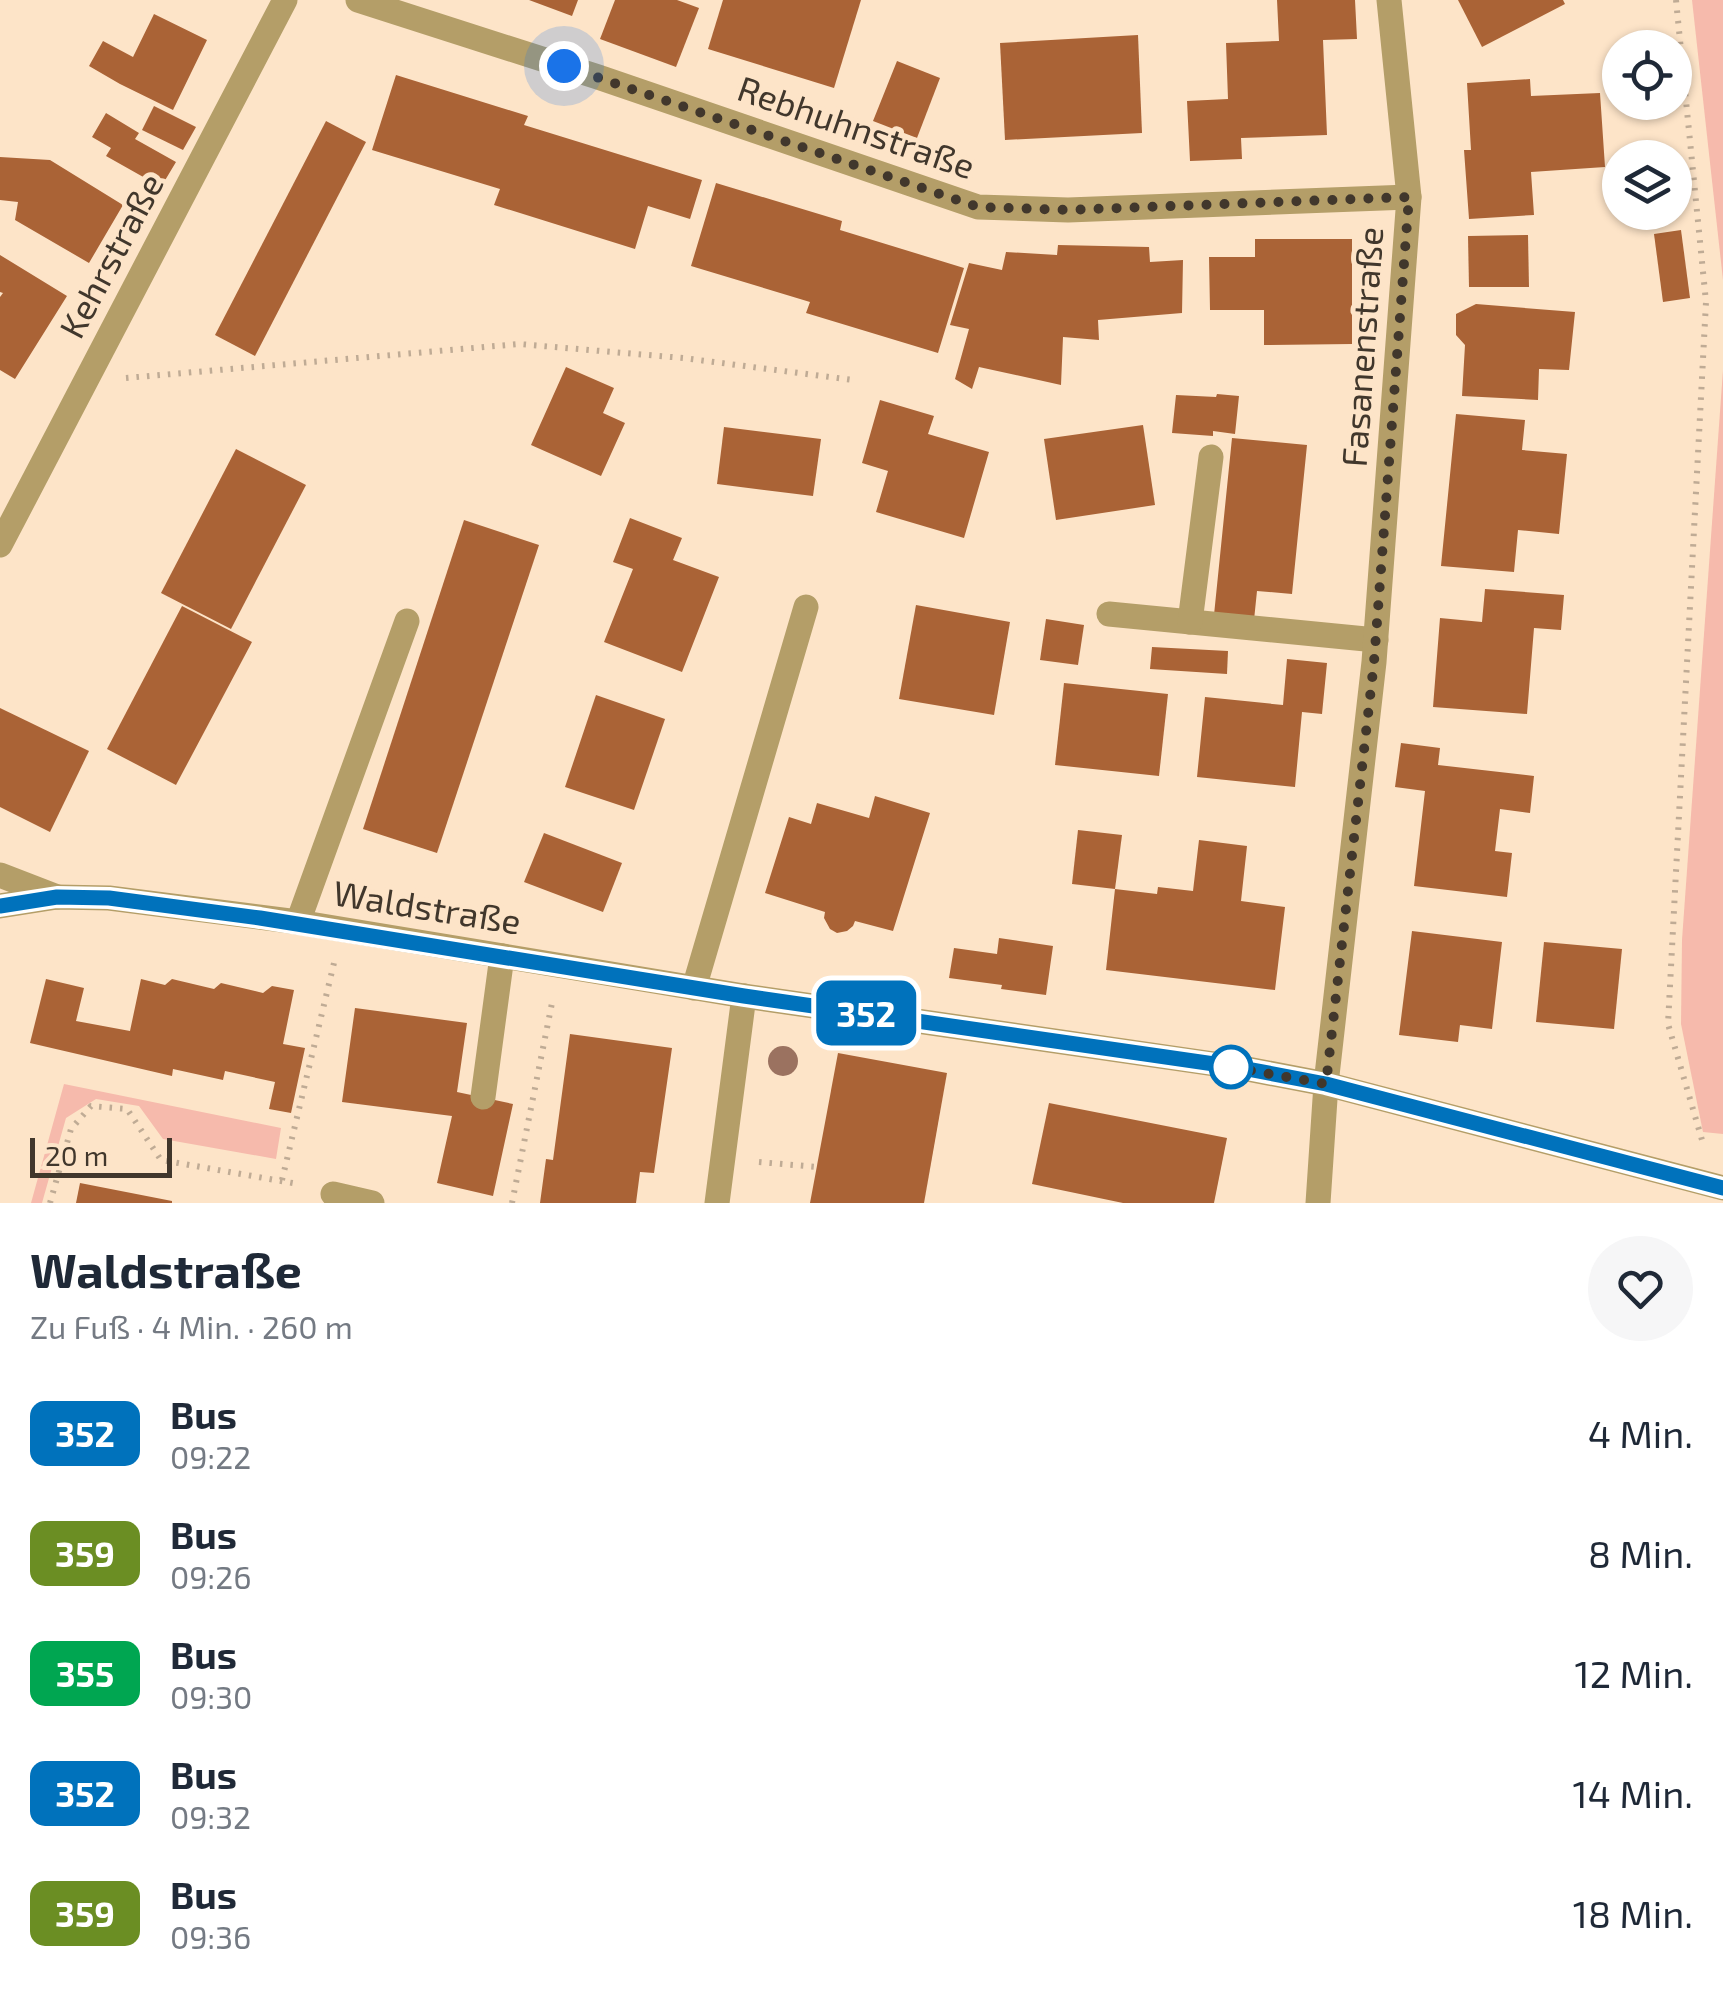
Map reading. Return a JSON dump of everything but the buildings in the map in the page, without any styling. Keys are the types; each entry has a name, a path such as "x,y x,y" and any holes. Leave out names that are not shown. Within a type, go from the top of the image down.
{"street":[{"name":"Kehrstraße","path":"0,545 285,0"},
{"name":"Rebhuhnstraße","path":"358,0 978,207 1068,210 1409,197"},
{"name":"Fasanenstraße","path":"1318,1203 1326,1084 1376,640 1409,197 1389,0"},
{"path":"1190,622 1211,457"},
{"path":"694,988 806,607"},
{"path":"1108,614 1376,640"},
{"path":"298,922 407,621"},
{"path":"0,875 57,897"},
{"name":"Waldstraße","path":"0,906 57,897 109,898 298,922 744,996 1242,1068 1326,1084 1710,1185"},
{"path":"483,1097 502,956"},
{"path":"716,1203 744,996"},
{"path":"333,1194 372,1203"}],"path":[{"path":"1676,0 1706,302 1668,1024 1702,1140 1710,1185"},
{"path":"85,382 519,344 683,358 853,380"},
{"path":"282,1180 342,930"},
{"path":"512,1203 552,1001"},
{"path":"50,1203 71,1129 91,1106 126,1109 161,1160 282,1180 333,1194"},
{"path":"722,1159 816,1167"}],"shaded area":[{"path":"1692,0 1723,0 1723,280"},
{"path":"1723,370 1723,1134 1703,1132 1681,1024 1682,940"},
{"path":"64,1084 281,1128 276,1159 163,1139 139,1106 96,1099 66,1118 42,1203 31,1203"}],"bus line":[{"name":"352","path":"0,906 57,897 109,898 298,922 744,996 1242,1068 1326,1084 1723,1188"}],"route":[{"path":"564,66 978,207 1068,210 1409,197 1374,662 1326,1084 1231,1067"}]}
